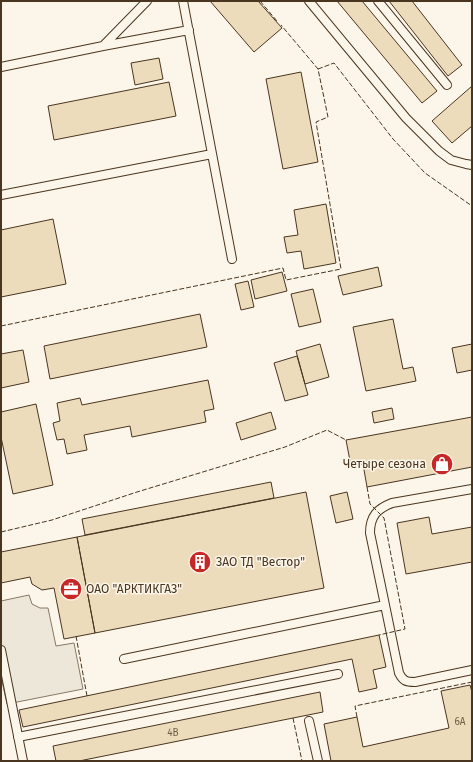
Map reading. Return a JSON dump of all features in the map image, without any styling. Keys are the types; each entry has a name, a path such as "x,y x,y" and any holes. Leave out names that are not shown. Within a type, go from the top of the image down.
{"lane":[{"path":"103,46 147,1"},
{"path":"183,1 232,259"},
{"path":"309,1 406,118 439,151 451,160 470,163"},
{"path":"378,1 447,85"},
{"path":"1,67 189,30"},
{"path":"1,195 212,154"},
{"path":"472,489 392,503 377,511 370,526 370,533 399,673 402,680 407,682 415,682 472,670"},
{"path":"124,659 385,605"},
{"path":"1,650 23,761"},
{"path":"18,737 338,674"},
{"path":"310,721 318,761"}],"shaded area":[{"path":"29,595 32,604 40,608 48,608 56,646 74,643 83,689 7,704 1,677 1,601"}],"building":[{"path":"210,1 258,1 282,28 254,52"},
{"path":"337,1 362,1 437,91 422,103"},
{"path":"389,1 412,1 462,65 448,76"},
{"path":"159,58 163,79 135,85 131,63"},
{"path":"301,72 318,162 283,169 266,79"},
{"path":"169,82 176,116 54,140 48,106"},
{"path":"472,86 472,126 452,143 432,121"},
{"path":"326,204 336,263 304,269 301,251 287,253 284,237 298,235 294,210"},
{"path":"53,219 66,284 1,297 1,230"},
{"path":"378,267 382,286 343,295 338,276"},
{"path":"282,272 287,291 255,299 251,280"},
{"path":"248,281 254,307 241,310 235,284"},
{"path":"313,289 321,322 299,327 291,294"},
{"path":"200,314 207,347 50,379 44,346"},
{"path":"393,319 403,369 413,367 416,381 366,391 353,327"},
{"path":"320,344 329,377 305,384 296,351"},
{"path":"472,344 472,370 457,373 452,348"},
{"path":"23,350 29,382 1,388 1,354"},
{"path":"297,356 308,395 285,401 274,363"},
{"path":"208,380 214,409 204,411 206,422 132,437 130,426 84,435 87,450 67,454 64,439 57,440 53,423 60,421 57,403 80,398 82,405"},
{"path":"36,404 53,485 13,494 1,437 1,412"},
{"path":"392,408 394,419 374,423 372,412"},
{"path":"271,412 276,429 241,440 236,423"},
{"path":"472,417 472,467 367,487 363,464 351,466 346,440"},
{"path":"271,482 274,498 85,535 82,519"},
{"name":"ЗАО ТД \"Вестор\"","path":"306,492 324,588 95,633 77,537"},
{"path":"347,492 353,519 336,523 330,496"},
{"path":"429,517 432,534 472,527 472,562 406,574 397,523"},
{"name":"ОАО \"АРКТИКГАЗ\"","path":"77,537 95,633 64,639 54,588 42,590 32,584 30,577 1,583 1,552"},
{"path":"379,635 386,667 373,670 377,688 359,692 352,659 23,727 19,710"},
{"path":"470,685 472,692 472,761 331,761 324,724 357,717 363,747 449,728 441,691"},
{"path":"320,692 323,712 79,761 56,761 53,746"}],"fence":[{"path":"260,1 277,21"},
{"path":"1,326 283,268 286,280 341,269 316,122 328,117 318,69 281,25"},
{"path":"318,69 334,63 393,139 425,173 472,206"},
{"path":"1,532 52,520 137,492 285,447 327,430 346,440"},
{"path":"367,487 370,504 384,518 405,629 379,635"},
{"path":"76,636 87,696"},
{"path":"357,717 355,706 472,682"},
{"path":"293,718 302,761"}],"place":[{"name":"Четыре сезона","path":"442,464"},
{"name":"ЗАО ТД \"Вестор\"","path":"200,562"},
{"name":"ОАО \"АРКТИКГАЗ\"","path":"71,589"}]}
